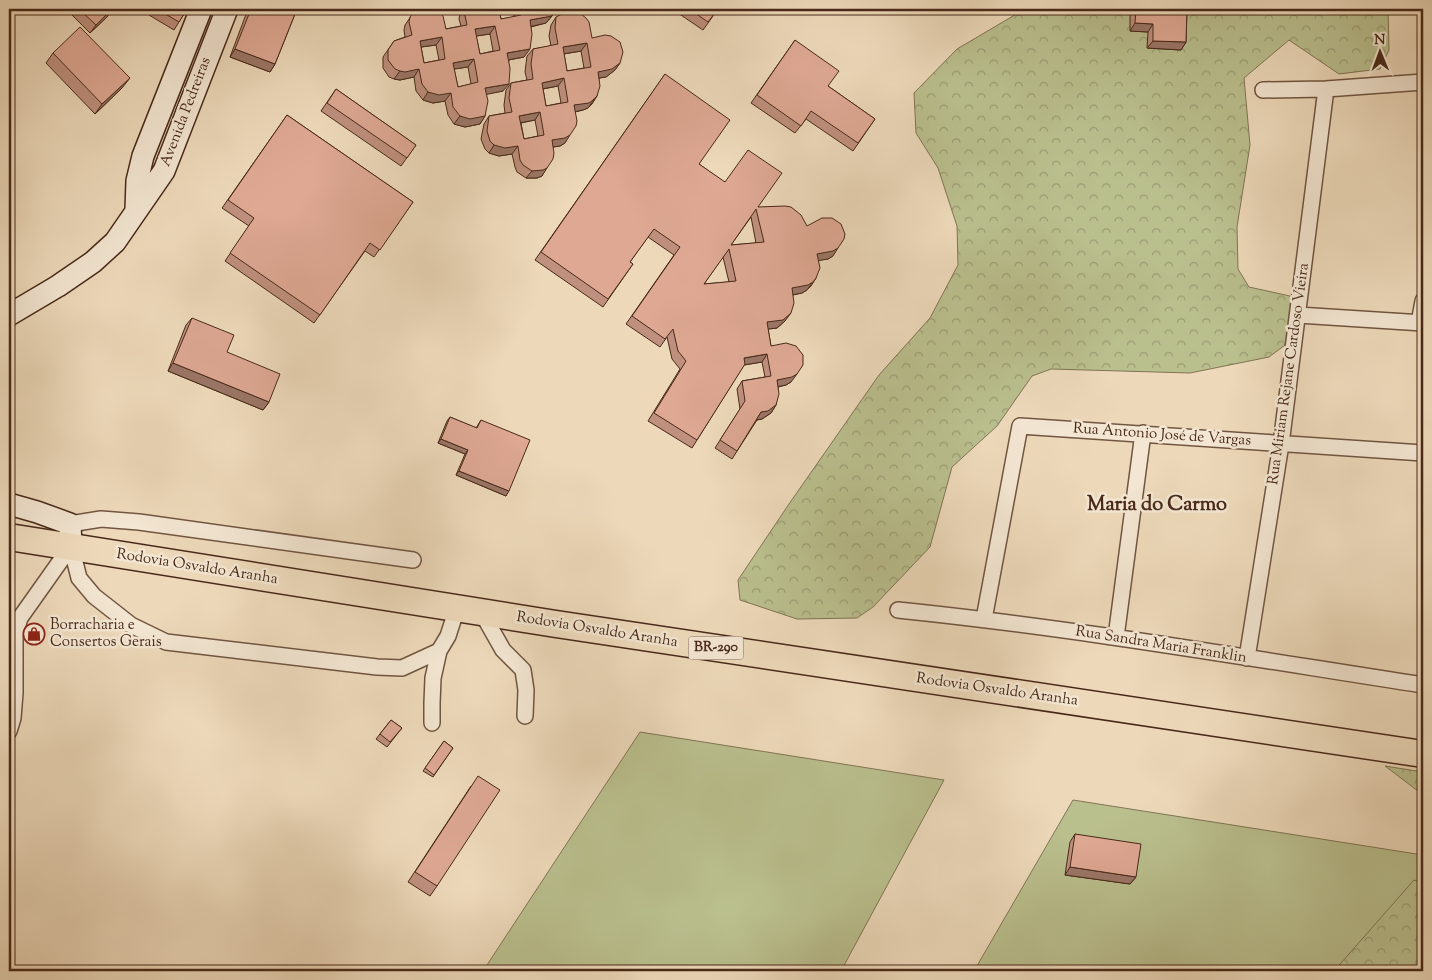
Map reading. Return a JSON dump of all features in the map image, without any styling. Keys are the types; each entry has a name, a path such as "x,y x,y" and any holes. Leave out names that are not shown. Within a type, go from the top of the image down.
{"highway":[{"name":"Rodovia Osvaldo Aranha","path":"9,537 70,535 470,611 1423,754"}],"main road":[{"name":"Avenida Pedreiras","path":"136,210 137,181 142,156 201,9"},
{"name":"Avenida Pedreiras","path":"9,315 58,286 93,262 115,242 164,171 227,9"},
{"path":"164,102 188,110"},
{"path":"9,504 37,512 70,535"}],"street":[{"path":"1263,90 1326,89 1423,82"},
{"name":"Rua Miriam Rejane Cardoso Vieira","path":"1247,658 1281,444 1326,89"},
{"path":"1298,316 1421,323 1423,301"},
{"name":"Rua Antonio José de Vargas","path":"984,619 1020,426 1423,453"},
{"path":"1116,637 1143,433"},
{"path":"9,731 13,718 16,693 14,617 70,535 101,519 138,522 413,560"},
{"path":"70,535 79,578 94,596 131,625 166,642 394,668 402,668 439,651"},
{"name":"Rua Sandra Maria Franklin","path":"898,610 984,619 1116,637 1423,685"},
{"path":"432,723 434,678 439,651 448,636 470,611 522,670 526,690 525,716"}],"green space":[{"path":"1025,9 1388,9 1389,50 1380,69 1339,74 1289,40 1244,78 1250,145 1237,227 1238,269 1249,287 1290,296 1298,315 1285,345 1269,357 1190,373 1051,369 1032,376 997,426 952,467 930,547 873,607 857,618 797,619 740,600 738,580 879,375 930,318 958,265 957,226 938,168 916,133 914,93 957,49"},
{"path":"640,732 944,780 841,971 483,971"},
{"path":"1385,766 1423,772 1423,793 1418,791"},
{"path":"1073,800 1423,855 1423,971 974,971"},
{"path":"1414,880 1423,883 1423,971 1334,971"}],"building":[{"path":"79,9 112,9 96,25"},
{"path":"157,9 187,9 179,22"},
{"path":"251,9 297,9 275,64 235,49"},
{"path":"416,9 438,9 443,16 446,29 467,25 465,9 499,9 501,19 521,15 520,9 553,9 552,16 530,20 532,34 530,49 507,53 510,68 509,84 485,88 488,101 485,116 470,119 460,116 453,107 451,93 439,95 428,92 422,84 419,69 405,72 400,71 395,69 388,60 388,50 394,41 412,35 409,22","holes":["495,26 500,50 480,54 475,29","442,37 445,59 424,63 420,41","474,59 478,82 458,87 453,63"]},
{"path":"689,9 718,9 708,22"},
{"path":"1136,9 1187,9 1186,42 1153,41 1153,24 1135,23"},
{"path":"577,11 589,22 592,38 605,35 611,36 620,42 623,52 620,63 612,69 598,72 600,86 597,96 589,103 574,105 576,126 570,135 565,138 552,140 553,159 547,168 532,171 523,165 520,160 518,146 505,148 494,145 490,141 487,131 489,116 512,112 509,98 511,83 533,79 531,64 533,49 558,44 555,28 556,17 566,12","holes":["587,43 591,67 567,71 563,47","564,78 568,102 546,106 542,83","540,112 544,135 524,139 519,116"]},
{"path":"80,27 130,78 102,104 53,53"},
{"path":"795,40 839,71 828,86 875,119 858,143 811,111 801,126 757,95"},
{"path":"665,74 730,120 699,164 725,182 748,150 782,173 758,207 791,207 801,215 807,226 822,218 832,218 841,224 845,234 838,248 833,251 817,254 820,268 813,282 808,285 792,288 794,303 791,313 783,320 767,322 771,346 786,343 796,346 803,355 803,365 797,374 792,377 777,380 779,394 776,405 768,411 761,412 737,451 720,440 745,401 742,381 771,376 767,354 744,358 745,364 697,440 654,413 686,361 678,351 673,329 665,339 632,316 680,247 654,229 630,262 633,264 608,299 541,252","holes":["756,209 764,242 731,245 752,215","729,249 736,281 704,284"]},
{"path":"336,89 416,145 407,158 327,103"},
{"path":"287,115 413,202 380,250 370,243 320,315 230,253 254,218 228,200"},
{"path":"192,318 234,335 227,352 280,374 269,402 173,363"},
{"path":"450,417 477,428 481,420 530,440 509,491 459,471 468,450 441,439"},
{"path":"391,720 402,728 390,742 380,734"},
{"path":"444,741 453,748 434,775 425,768"},
{"path":"478,776 500,790 437,886 415,872"},
{"path":"1075,834 1141,844 1136,877 1070,867"}],"place":[{"name":"Borracharia e Consertos Gerais","path":"34,634"}],"district":[{"name":"Maria do Carmo","path":"1157,505"}]}
